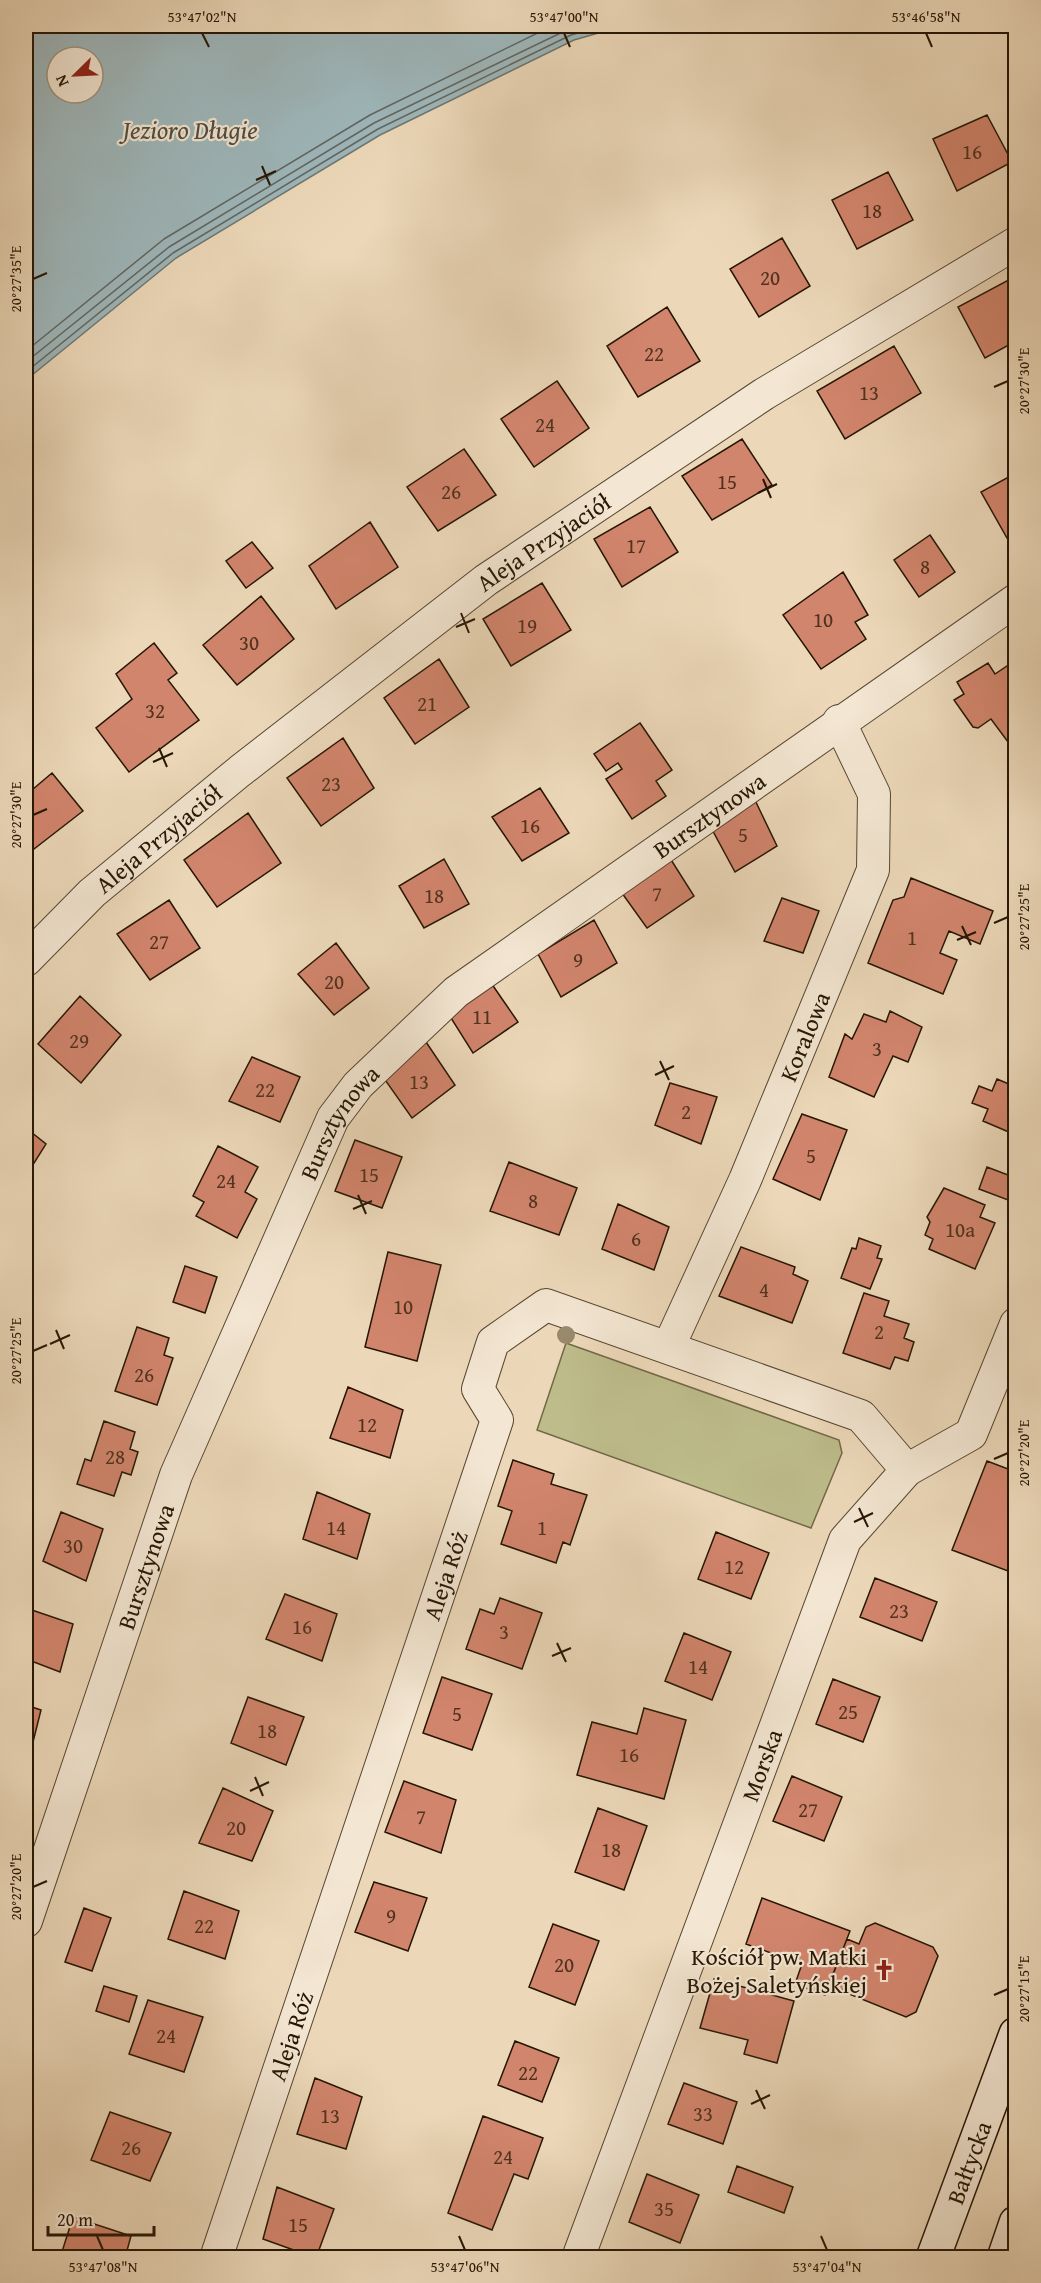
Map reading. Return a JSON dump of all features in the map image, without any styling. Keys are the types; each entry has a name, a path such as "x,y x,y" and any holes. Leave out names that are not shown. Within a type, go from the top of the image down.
{"main road":[{"name":"Bałtycka","path":"933,2258 1016,2034"},
{"path":"1004,2258 1016,2223"}],"street":[{"name":"Aleja Przyjaciół","path":"26,960 92,893 230,778 486,580 764,394 1016,243"},
{"name":"Bursztynowa","path":"26,1921 176,1475 333,1118 358,1085 456,992 839,721 1016,600"},
{"name":"Koralowa","path":"669,1346 745,1180 873,870 874,794 839,721"},
{"name":"Aleja Róż","path":"216,2258 497,1420 478,1389 493,1342 546,1305 669,1346 861,1416 907,1470"},
{"name":"Morska","path":"578,2258 845,1540 907,1470 971,1434 1016,1324"}],"shaded area":[{"path":"566,1343 839,1440 842,1453 811,1528 537,1430"}],"water":[{"name":"Jezioro Długie","path":"26,26 623,26 574,40 380,135 176,258 26,380"}],"building":[{"path":"987,115 1012,162 957,191 933,139"},
{"path":"888,172 913,220 857,249 832,200"},
{"path":"782,238 810,286 759,317 730,269"},
{"path":"1016,276 1016,341 985,358 958,307"},
{"path":"667,307 700,361 638,397 607,346"},
{"path":"894,346 921,393 845,439 817,391"},
{"path":"557,381 589,428 534,467 501,419"},
{"path":"742,439 772,485 712,520 682,476"},
{"path":"464,449 496,495 438,531 407,487"},
{"path":"1016,473 1016,534 1007,538 981,492"},
{"path":"650,507 678,552 622,587 594,539"},
{"path":"370,522 398,567 336,609 309,566"},
{"path":"930,535 955,572 919,597 894,560"},
{"path":"252,542 273,568 246,588 226,561"},
{"path":"843,572 868,615 855,622 866,639 821,669 783,615"},
{"path":"542,583 571,630 511,666 483,619"},
{"path":"261,596 294,639 237,685 203,645"},
{"path":"154,643 177,673 168,680 199,720 129,772 96,728 132,699 116,674"},
{"path":"439,659 469,707 415,744 384,698"},
{"path":"1016,660 1016,743 1011,746 991,719 978,728 973,727 954,700 964,694 957,682 988,663 995,674"},
{"path":"640,723 672,770 656,781 666,796 632,819 606,779 622,769 618,763 606,771 594,754"},
{"path":"343,738 374,788 321,826 287,778"},
{"path":"52,773 83,811 34,849 26,839 26,795"},
{"path":"540,788 569,833 522,861 492,817"},
{"path":"754,798 777,846 735,872 708,822"},
{"path":"248,813 281,863 217,907 184,860"},
{"path":"668,855 694,896 647,928 619,889"},
{"path":"444,859 469,904 424,928 399,886"},
{"path":"911,878 993,911 980,944 949,931 940,953 957,960 943,994 868,963 893,900 904,897"},
{"path":"782,898 819,911 803,953 764,941"},
{"path":"169,900 200,948 150,980 117,934"},
{"path":"594,920 617,963 561,997 538,954"},
{"path":"336,943 369,988 334,1015 298,974"},
{"path":"489,980 518,1022 473,1053 446,1010"},
{"path":"80,996 121,1035 81,1083 38,1044"},
{"path":"890,1011 922,1027 908,1062 893,1056 874,1097 829,1077 845,1034 852,1039 864,1014 886,1022"},
{"path":"426,1042 455,1085 412,1118 383,1077"},
{"path":"252,1057 300,1077 280,1122 229,1101"},
{"path":"997,1079 1016,1087 1016,1135 983,1121 988,1109 972,1103 979,1086 992,1091"},
{"path":"670,1083 717,1097 701,1144 655,1125"},
{"path":"802,1114 847,1130 820,1200 773,1179"},
{"path":"26,1128 46,1144 26,1176"},
{"path":"355,1140 402,1157 382,1208 335,1191"},
{"path":"218,1146 258,1167 245,1192 257,1199 237,1238 196,1216 204,1202 193,1196"},
{"path":"509,1162 577,1188 559,1235 490,1211"},
{"path":"987,1167 1016,1178 1016,1203 979,1189"},
{"path":"944,1188 985,1205 980,1217 995,1223 975,1269 929,1249 933,1239 925,1235 930,1222 927,1217"},
{"path":"618,1204 669,1227 654,1270 602,1249"},
{"path":"859,1238 881,1246 877,1258 882,1259 870,1289 841,1278 852,1248 856,1249"},
{"path":"741,1247 795,1267 793,1274 808,1281 792,1323 719,1296"},
{"path":"388,1252 441,1265 417,1361 365,1347"},
{"path":"185,1266 217,1277 205,1313 173,1302"},
{"path":"864,1293 889,1301 884,1316 909,1324 904,1338 914,1342 908,1361 895,1357 890,1369 843,1353"},
{"path":"137,1327 169,1338 164,1355 173,1358 157,1405 115,1391"},
{"path":"348,1387 403,1410 390,1458 330,1438"},
{"path":"104,1421 135,1432 130,1449 138,1452 131,1475 122,1472 114,1496 77,1484 85,1459 91,1461"},
{"path":"513,1460 554,1474 551,1484 587,1495 570,1545 563,1542 556,1563 501,1544 512,1511 498,1506"},
{"path":"987,1461 1016,1472 1016,1574 952,1550"},
{"path":"317,1492 370,1514 357,1559 303,1539"},
{"path":"61,1512 103,1529 86,1581 43,1561"},
{"path":"716,1532 769,1553 751,1599 698,1579"},
{"path":"875,1578 937,1602 922,1641 860,1617"},
{"path":"285,1594 337,1614 322,1661 266,1639"},
{"path":"500,1598 542,1613 522,1669 466,1649 480,1609 494,1614"},
{"path":"26,1608 73,1624 60,1672 26,1659"},
{"path":"684,1633 731,1652 712,1700 665,1681"},
{"path":"442,1677 492,1694 472,1750 423,1733"},
{"path":"833,1679 880,1697 863,1742 816,1724"},
{"path":"248,1697 304,1717 286,1765 231,1743"},
{"path":"26,1705 41,1710 26,1770"},
{"path":"644,1708 686,1720 664,1799 577,1775 592,1722 637,1734"},
{"path":"792,1776 842,1797 824,1841 773,1821"},
{"path":"404,1781 456,1800 441,1853 385,1832"},
{"path":"223,1788 273,1811 252,1861 199,1843"},
{"path":"598,1808 647,1826 624,1890 575,1872"},
{"path":"374,1882 427,1898 408,1951 355,1932"},
{"path":"184,1891 239,1911 225,1959 168,1939"},
{"path":"762,1898 850,1931 825,1995 795,1984 802,1964 746,1944"},
{"path":"84,1908 111,1918 92,1971 65,1962"},
{"name":"Kościół pw. Matki Bożej Saletyńskiej","path":"875,1923 933,1947 938,1956 916,2012 906,2017 849,1994 846,1988 837,1992 835,1987 829,1984 847,1939 859,1944 866,1927"},
{"path":"553,1924 599,1941 575,2005 529,1987"},
{"path":"714,1979 794,2001 777,2063 744,2054 748,2040 700,2028"},
{"path":"104,1986 137,1996 129,2022 96,2011"},
{"path":"148,2000 203,2017 184,2072 129,2054"},
{"path":"515,2041 559,2058 542,2102 498,2085"},
{"path":"315,2078 362,2097 346,2149 297,2134"},
{"path":"684,2083 737,2102 723,2144 668,2124"},
{"path":"110,2112 171,2133 150,2181 91,2160"},
{"path":"483,2116 543,2138 528,2179 514,2174 492,2230 448,2213"},
{"path":"737,2166 793,2187 784,2213 728,2192"},
{"path":"647,2174 699,2195 680,2243 629,2222"},
{"path":"277,2187 334,2209 316,2258 263,2239"},
{"path":"73,2217 131,2236 125,2258 60,2258"}],"place":[{"name":"Kościół pw. Matki Bożej Saletyńskiej","path":"884,1970"}]}
